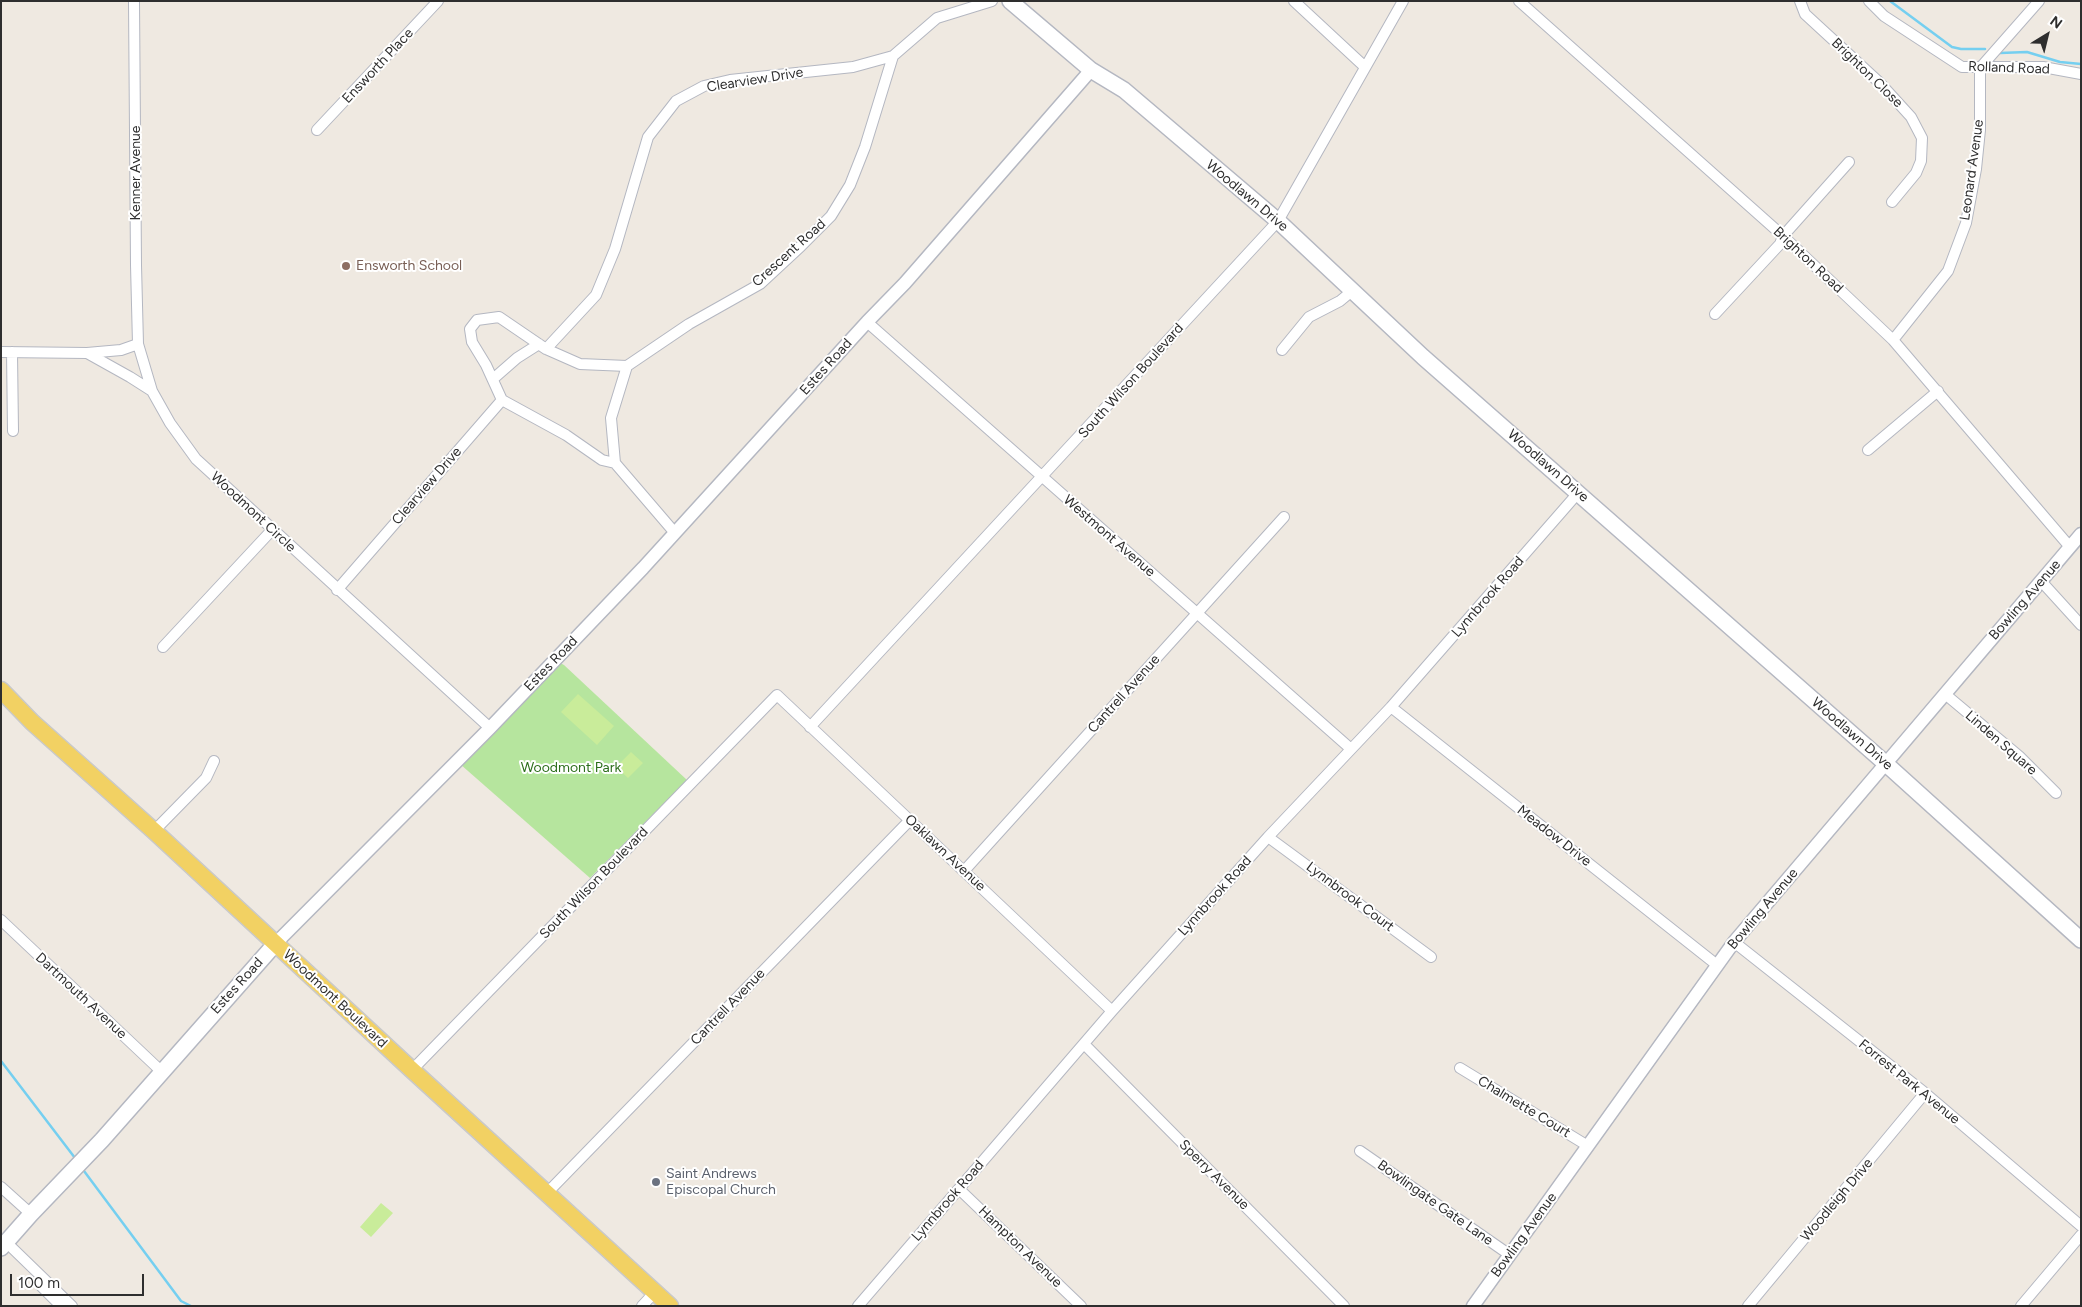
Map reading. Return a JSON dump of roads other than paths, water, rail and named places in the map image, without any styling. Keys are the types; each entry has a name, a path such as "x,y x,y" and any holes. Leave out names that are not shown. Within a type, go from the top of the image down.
{"main road":[{"name":"Woodlawn Drive","path":"1010,1 1091,70 1124,90 1278,221 1423,357 1885,763 2081,940"},
{"name":"Woodmont Boulevard","path":"1,690 32,722 154,831 670,1306"},
{"name":"Estes Road","path":"4,1245 98,1144 276,943"}],"street":[{"name":"Kenner Avenue","path":"134,1 138,344 152,391"},
{"name":"Ensworth Place","path":"317,130 438,1"},
{"name":"Clearview Drive","path":"493,379 517,358 543,347 596,295 615,249 648,137 676,101 704,86 730,80 853,67 893,56 937,18 992,1"},
{"path":"1294,1 1365,67"},
{"name":"South Wilson Boulevard","path":"810,726 1042,478 1278,221 1403,1"},
{"name":"Brighton Road","path":"1519,1 1782,236 1894,340 2070,547"},
{"name":"Brighton Close","path":"1800,1 1805,14 1881,84 1911,117 1922,138 1921,161 1916,173 1892,202"},
{"name":"Rolland Road","path":"1869,1 1884,16 1962,67 2043,67 2081,74"},
{"path":"1980,68 2039,1"},
{"name":"Crescent Road","path":"627,366 689,324 760,284 830,216 850,185 865,147 893,56"},
{"name":"Leonard Avenue","path":"1894,340 1948,270 1966,223 1980,130 1980,68"},
{"name":"Estes Road","path":"276,943 490,728 675,533 867,322 905,283 1091,70"},
{"path":"1716,314 1780,244 1782,236 1849,162"},
{"path":"1282,350 1309,317 1340,301 1352,290"},
{"path":"615,463 602,460 566,435 502,400 493,379 472,342 470,329 477,320 499,317 543,347 580,364 627,366 611,418 615,463 675,533"},
{"name":"Westmont Avenue","path":"867,322 1351,749"},
{"path":"1,352 87,353 120,350 138,344"},
{"path":"12,352 12,431"},
{"path":"87,353 152,391"},
{"path":"1868,450 1938,390"},
{"name":"Woodmont Circle","path":"152,391 170,423 196,459 490,728"},
{"name":"Clearview Drive","path":"337,590 502,400"},
{"name":"Lynnbrook Road","path":"858,1306 1112,1011 1268,837 1391,708 1578,493"},
{"name":"Cantrell Avenue","path":"964,871 1284,517"},
{"path":"163,647 272,530"},
{"name":"Bowling Avenue","path":"1477,1304 1734,942 2081,534"},
{"path":"2041,581 2081,625"},
{"name":"Linden Square","path":"1944,694 2019,756 2056,792"},
{"name":"South Wilson Boulevard","path":"412,1070 777,695"},
{"name":"Oaklawn Avenue","path":"777,695 1112,1011"},
{"name":"Meadow Drive","path":"1391,708 1717,965"},
{"path":"154,831 206,778 214,761"},
{"name":"Cantrell Avenue","path":"547,1194 910,820"},
{"name":"Lynnbrook Court","path":"1268,837 1431,957"},
{"name":"Dartmouth Avenue","path":"1,920 161,1072"},
{"name":"Forrest Park Avenue","path":"1734,942 1925,1093 2081,1226"},
{"name":"Sperry Avenue","path":"1084,1044 1344,1306"},
{"name":"Chalmette Court","path":"1460,1068 1588,1146"},
{"name":"Woodleigh Drive","path":"1748,1306 1925,1093"},
{"name":"Bowlingate Gate Lane","path":"1360,1151 1510,1255"},
{"path":"1,1187 31,1214"},
{"name":"Hampton Avenue","path":"959,1189 1081,1306"},
{"path":"2021,1306 2081,1235"},
{"path":"4,1245 21,1258 72,1306"},
{"path":"21,1258 25,1270 61,1306"},
{"path":"642,1306 655,1292"}],"waterway":[{"path":"1890,1 1952,47 1985,49"},
{"path":"2000,53 2027,52 2060,62 2081,64"},
{"path":"1,1061 75,1158"},
{"path":"84,1171 181,1301 191,1306"}],"place":[{"name":"Ensworth School","path":"346,266"},
{"name":"Saint Andrews Episcopal Church","path":"656,1182"}],"park label":[{"name":"Woodmont Park","path":"571,768"}]}
